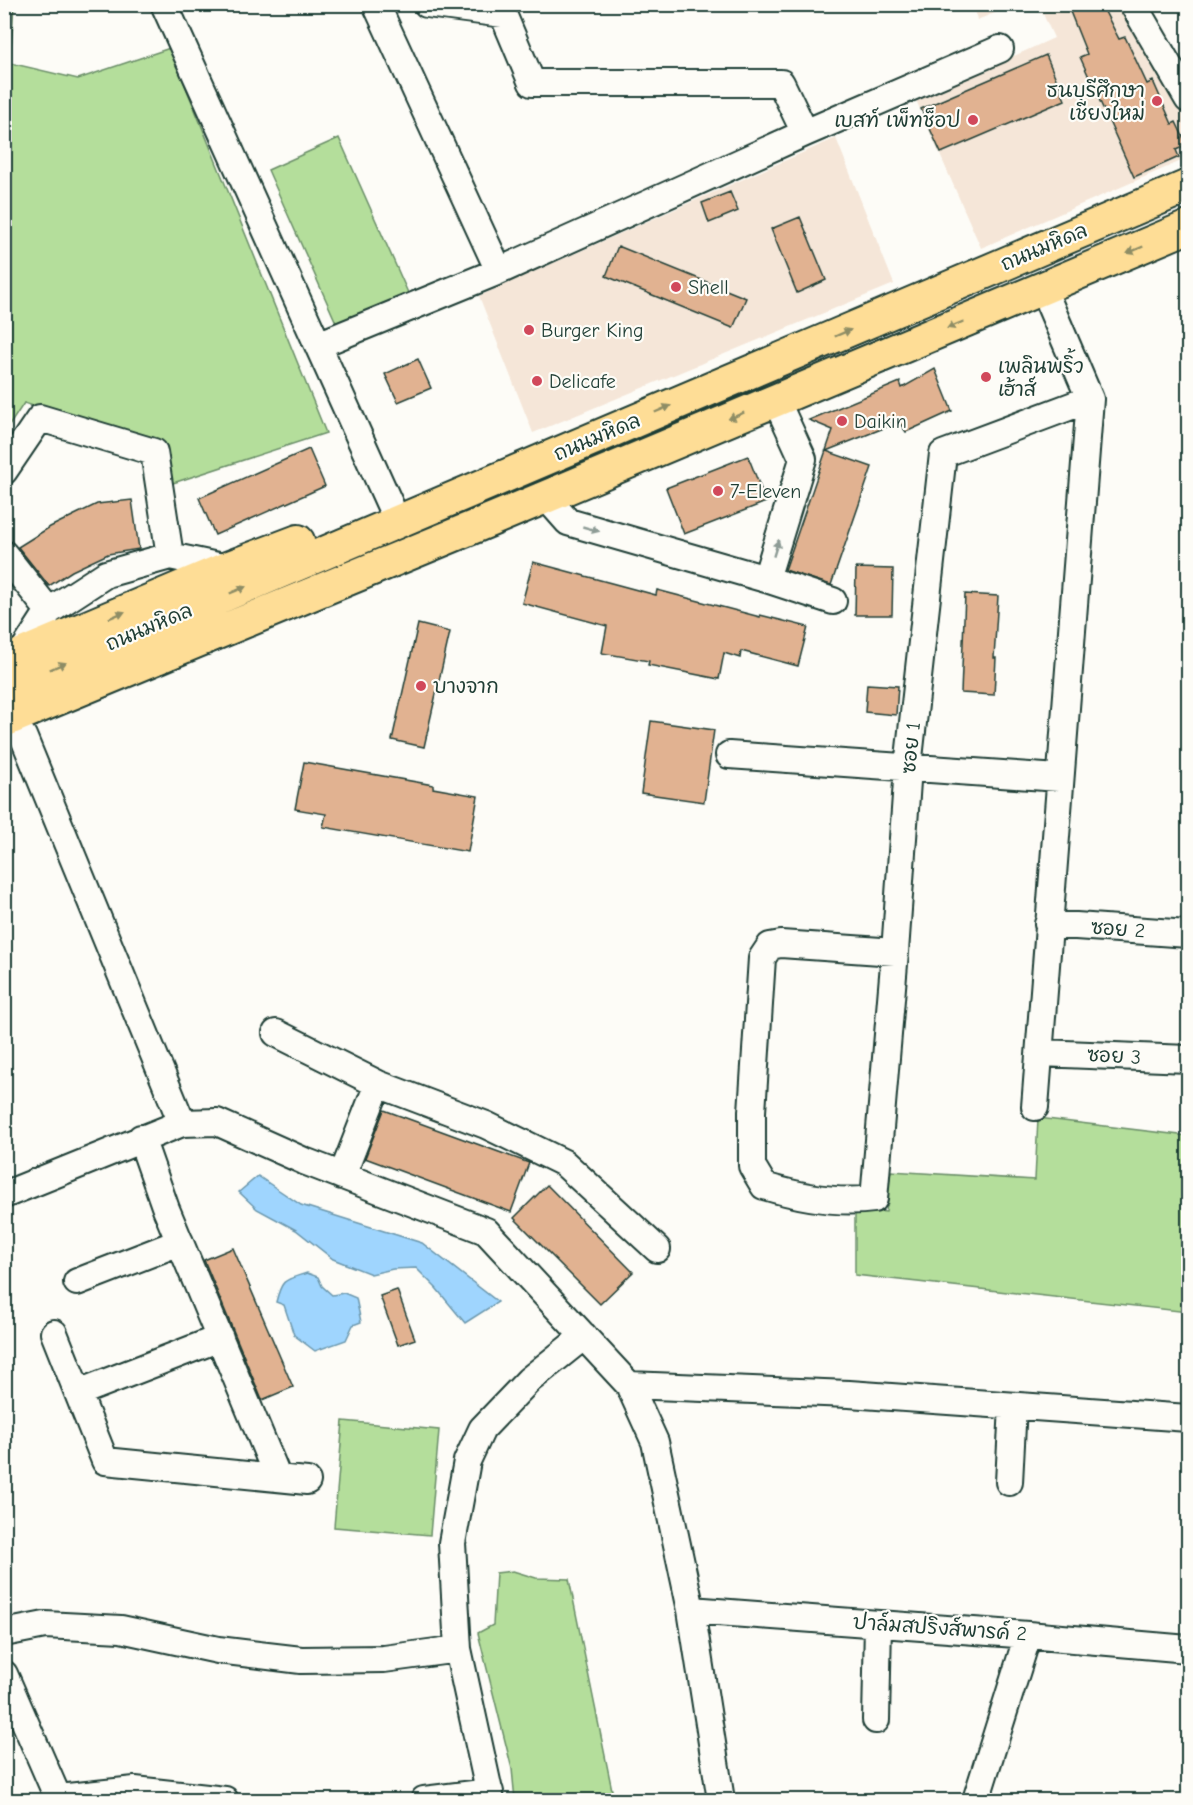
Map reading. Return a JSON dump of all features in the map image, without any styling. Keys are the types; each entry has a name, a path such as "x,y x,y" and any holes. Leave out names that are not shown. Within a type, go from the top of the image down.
{"main road":[{"name":"ถนนมหิดล","path":"4,689 1188,186"},
{"name":"ถนนมหิดล","path":"11,733 545,496 1188,227"},
{"path":"12,659 227,568 390,505 494,481"}],"street":[{"path":"164,4 390,505"},
{"path":"376,4 499,271"},
{"path":"427,4 502,14 532,83 781,83 805,133"},
{"path":"1133,4 1136,12 1186,81"},
{"path":"1151,4 1186,81"},
{"path":"318,345 499,271 805,133 1000,49"},
{"path":"1035,1107 1090,399 1043,289"},
{"name":"ซอย 1","path":"896,952 781,944 770,946 762,958 752,1112 752,1166 764,1186 798,1196 853,1202 874,1199 896,952 908,767 943,454 1090,399"},
{"path":"766,579 803,459 776,400"},
{"path":"4,471 40,418 154,452 171,556"},
{"path":"545,496 568,522 766,579 833,601"},
{"path":"4,554 49,611"},
{"path":"12,659 49,611 106,574 171,556 227,568"},
{"path":"11,733 182,1123"},
{"path":"729,755 1059,778"},
{"name":"ซอย 2","path":"1048,924 1188,934"},
{"path":"276,1033 378,1084 486,1125 564,1162 657,1249"},
{"name":"ซอย 3","path":"1040,1053 1188,1059"},
{"path":"342,1176 378,1084"},
{"path":"4,1195 182,1123 217,1122 342,1176 486,1231 629,1384 655,1442 691,1610 721,1800"},
{"path":"141,1138 166,1209 278,1478"},
{"path":"77,1282 180,1242"},
{"path":"54,1333 105,1461 307,1481"},
{"path":"424,1800 491,1796 458,1649 452,1543 466,1461 482,1429 529,1380 584,1336"},
{"path":"78,1393 220,1338"},
{"path":"629,1384 849,1394 1188,1418"},
{"path":"1009,1482 1013,1406"},
{"name":"ปาล์มสปริงส์พารค์ 2","path":"691,1610 1188,1649"},
{"path":"876,1720 878,1624"},
{"path":"4,1633 45,1625 121,1629 218,1650 302,1660 384,1659 458,1649"},
{"path":"976,1800 1028,1635"},
{"path":"4,1674 58,1798 135,1790 225,1800"}],"shaded area":[{"path":"953,5 1015,5 977,20 975,7"},
{"path":"1039,5 1130,5 1188,110 1188,158 981,248 916,100 1054,38"},
{"path":"836,138 894,284 533,433 479,296"}],"green space":[{"path":"14,4 10,63 78,79 170,48 326,433 173,483 157,447 24,403 5,432 4,5"},
{"path":"339,138 409,295 338,327 268,170"},
{"path":"1038,1118 1188,1136 1188,1312 855,1275 855,1209 886,1212 891,1171 1035,1180"},
{"path":"343,1421 439,1430 430,1535 334,1527"},
{"path":"513,1571 536,1578 569,1579 614,1800 515,1800 512,1769 478,1633 493,1625 496,1573"}],"water":[{"path":"258,1176 301,1205 422,1243 498,1302 465,1323 416,1268 393,1269 371,1274 333,1259 296,1230 257,1209 239,1192"},
{"path":"307,1273 318,1277 322,1286 332,1295 344,1293 356,1298 361,1322 353,1325 346,1340 315,1351 294,1335 284,1305 276,1302 280,1288 286,1281"}],"building":[{"path":"1067,4 1101,4 1119,39 1125,37 1147,84 1153,81 1172,124 1176,122 1187,145 1176,150 1179,157 1134,177 1080,57 1087,54"},
{"path":"1046,55 1065,100 941,153 921,109"},
{"path":"730,192 738,211 709,223 702,203"},
{"path":"800,217 826,280 797,293 771,229"},
{"name":"Shell","path":"618,246 746,298 733,328 606,276"},
{"path":"418,359 431,388 398,402 385,374"},
{"path":"935,369 952,411 906,432 899,422 826,451 872,467 831,585 785,570 833,430 809,420 900,382 902,388"},
{"path":"309,449 325,486 215,535 199,498"},
{"path":"748,456 766,502 684,534 666,488"},
{"path":"132,500 139,549 108,554 72,571 49,586 18,547 50,527 97,504"},
{"path":"533,562 656,595 657,590 808,627 798,666 741,651 740,658 724,653 719,679 648,665 649,661 602,653 607,626 522,603"},
{"path":"856,568 893,569 892,615 855,615"},
{"path":"965,594 998,596 994,695 961,693"},
{"name":"บางจาก","path":"418,624 450,632 424,747 392,740"},
{"path":"867,684 898,686 896,715 865,712"},
{"path":"651,721 714,730 704,802 641,793"},
{"path":"304,762 433,785 433,788 478,796 468,852 323,827 326,814 295,809"},
{"path":"384,1110 529,1163 511,1212 365,1158"},
{"path":"547,1185 633,1272 600,1304 514,1218"},
{"path":"233,1248 293,1387 262,1400 204,1260"},
{"path":"397,1290 415,1339 398,1345 380,1296"}],"place":[{"name":"ธนบุรีศึกษา เชียงใหม่","path":"1157,101"},
{"name":"เบสท์ เพ็ทช็อป","path":"973,120"},
{"name":"Shell","path":"676,287"},
{"name":"Burger King","path":"529,330"},
{"name":"เพลินพริ้ว เฮ้าส์","path":"986,377"},
{"name":"Delicafe","path":"537,381"},
{"name":"Daikin","path":"842,421"},
{"name":"7-Eleven","path":"718,491"},
{"name":"บางจาก","path":"421,686"}]}
